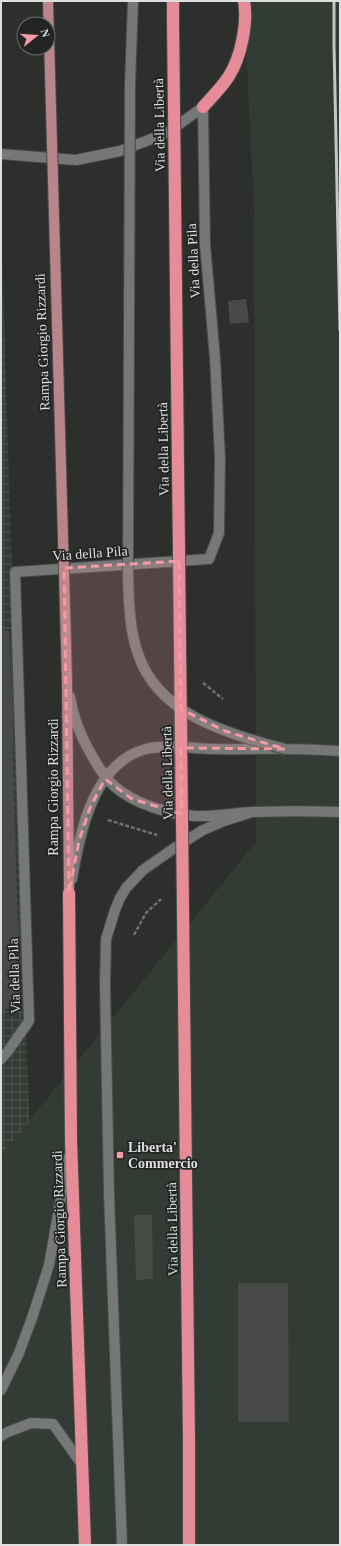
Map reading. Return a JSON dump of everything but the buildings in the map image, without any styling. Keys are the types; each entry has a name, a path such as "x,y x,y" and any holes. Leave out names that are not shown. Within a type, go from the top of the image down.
{"highway":[{"name":"Via della Libertà","path":"172,1 189,1434 189,1545"},
{"path":"204,107 229,75 242,44 245,8 244,1"},
{"name":"Rampa Giorgio Rizzardi","path":"69,893 71,1140 85,1545"}],"main road":[{"name":"Rampa Giorgio Rizzardi","path":"48,1 67,681 69,893"}],"street":[{"path":"127,1 130,84"},
{"path":"133,1 130,84 128,575 129,608 134,641 138,654 150,680 166,698 196,718 225,731 285,748 340,751"},
{"path":"1,154 76,160 120,151 167,133 204,107"},
{"name":"Via della Pila","path":"1,1059 30,1021 15,572 209,559 219,533 220,458 215,358 205,244 204,107"},
{"name":"Rampa Giorgio Rizzardi","path":"67,681 71,705 84,743 106,777 120,791 132,799 170,812 194,816 252,812 340,812"},
{"name":"Rampa Giorgio Rizzardi","path":"69,893 78,841 90,808 106,777 126,757 147,749 160,748 285,748"},
{"path":"122,1545 109,1194 105,985 106,939 114,910 120,898 126,888 143,870 203,830 252,812"},
{"path":"1,1390 19,1353 34,1315 49,1265 71,1140"},
{"path":"1,1436 30,1423 53,1424 83,1466"}],"path":[{"path":"134,935 146,913 165,895"}],"highlighted area":[{"path":"179,561 181,709 225,731 285,749 181,748 182,814 132,799 105,779 90,808 79,841 69,893 64,568"}],"shaded area":[{"path":"244,1 340,1 340,1545 1,1545 1,1155 256,842 254,211"},
{"path":"1,219 29,1122 1,1155"}],"railway":[{"path":"334,1 340,330"}],"place":[{"name":"Liberta' Commercio","path":"120,1155"}]}
